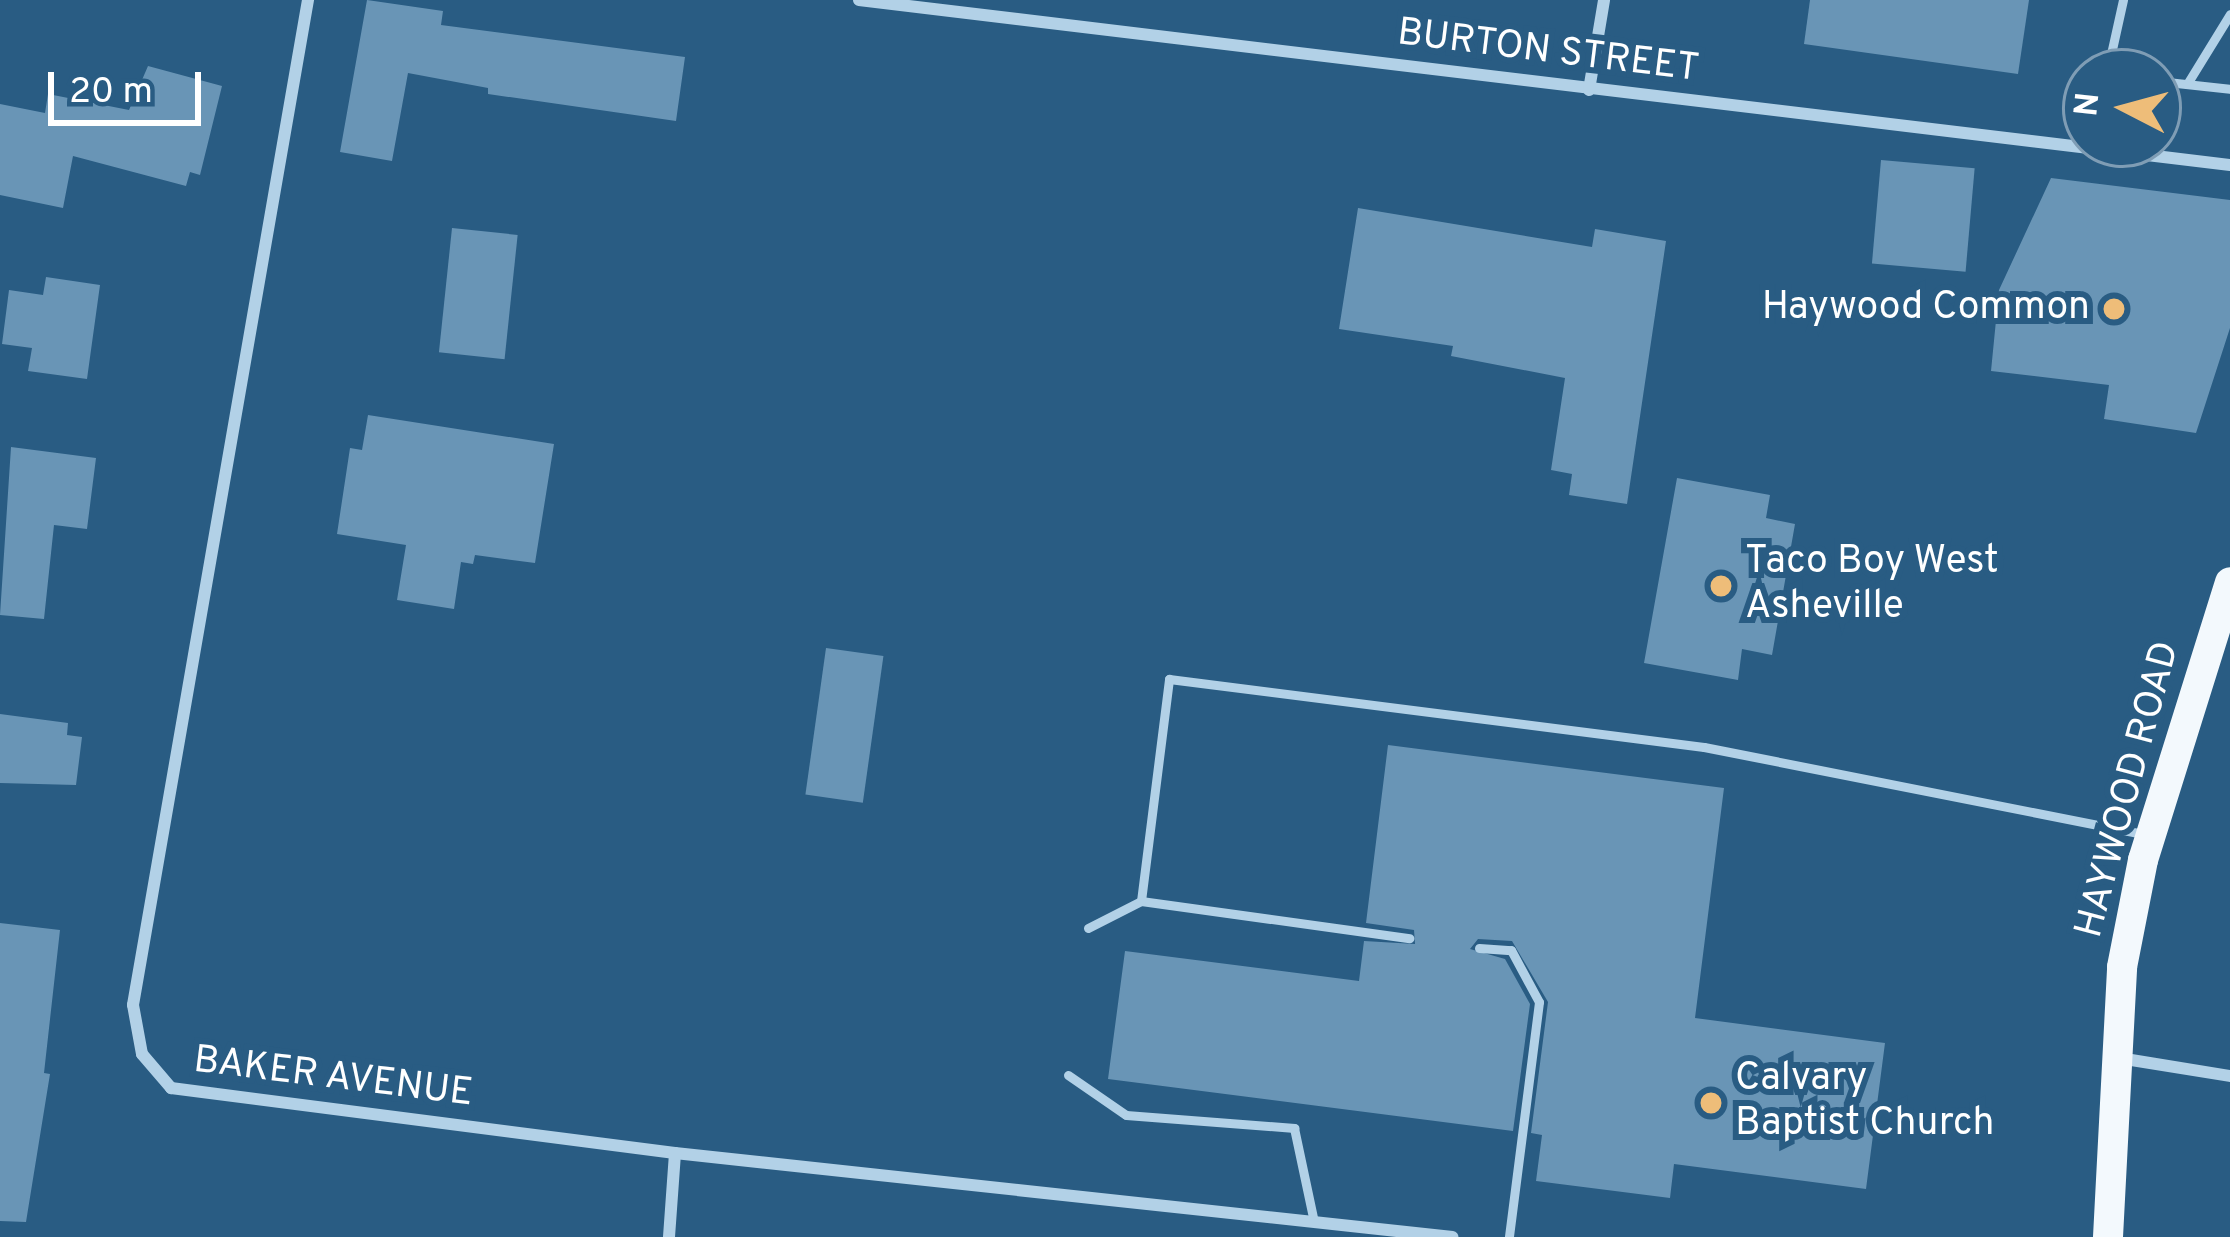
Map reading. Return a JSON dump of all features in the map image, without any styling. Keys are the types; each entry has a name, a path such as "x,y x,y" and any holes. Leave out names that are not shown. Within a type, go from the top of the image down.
{"main road":[{"name":"HAYWOOD ROAD","path":"2108,1237 2112,1057 2151,835 2230,582"}],"street":[{"name":"BAKER AVENUE","path":"308,0 134,1005 142,1054 171,1088 675,1153 1452,1237"},
{"name":"BURTON STREET","path":"860,0 2062,143"},
{"path":"1589,90 1604,0"},
{"name":"BURTON STREET","path":"2182,158 2230,165"},
{"path":"2112,1057 2230,1076"},
{"path":"669,1237 675,1153"}],"lane":[{"path":"2112,48 2123,0"},
{"path":"2187,84 2230,14"},
{"path":"2182,83 2230,89"},
{"path":"1141,901 1169,679 1704,747 2151,835"},
{"path":"1088,928 1141,901 1408,938"},
{"path":"1479,948 1511,950 1539,1002 1509,1237"},
{"path":"1068,1075 1126,1115 1294,1128 1314,1222"}],"building":[{"path":"367,0 443,11 441,25 685,57 676,121 488,94 488,88 408,73 392,161 340,152"},
{"path":"1810,0 2029,0 2018,74 1804,44"},
{"path":"148,66 222,86 200,175 190,172 186,186 73,156 63,208 0,195 0,104 45,113 48,94 129,110"},
{"path":"1881,160 1975,168 1966,272 1872,264"},
{"name":"Haywood Common","path":"2051,178 2230,200 2230,328 2196,433 2104,419 2109,385 1991,371 1999,290"},
{"path":"1358,208 1592,247 1595,229 1666,241 1627,504 1569,495 1572,474 1551,470 1565,378 1451,356 1453,346 1339,329"},
{"path":"452,228 518,235 505,359 439,352"},
{"path":"46,277 100,285 87,379 28,371 32,348 2,344 9,290 43,295"},
{"path":"368,415 554,444 535,563 475,555 473,564 461,562 454,609 397,600 406,545 337,534 350,448 362,450"},
{"path":"11,447 96,458 87,529 54,525 44,619 0,615"},
{"name":"Taco Boy West Asheville","path":"1677,478 1770,495 1766,518 1795,524 1772,655 1742,649 1738,680 1644,663"},
{"path":"826,648 883,656 863,803 805,795"},
{"path":"0,714 68,723 67,735 82,737 76,785 0,783"},
{"path":"1388,745 1724,788 1695,1018 1885,1043 1866,1189 1674,1164 1670,1198 1536,1181 1542,1135 1531,1133 1548,1002 1512,941 1478,939 1470,949 1505,959 1530,1004 1513,1131 1108,1079 1125,951 1359,981 1364,941 1415,944 1414,930 1366,923"},
{"path":"0,923 60,930 44,1073 50,1074 26,1222 0,1221"}],"place":[{"name":"Haywood Common","path":"2114,309"},
{"name":"Taco Boy West Asheville","path":"1721,586"},
{"name":"Calvary Baptist Church","path":"1711,1103"}]}
